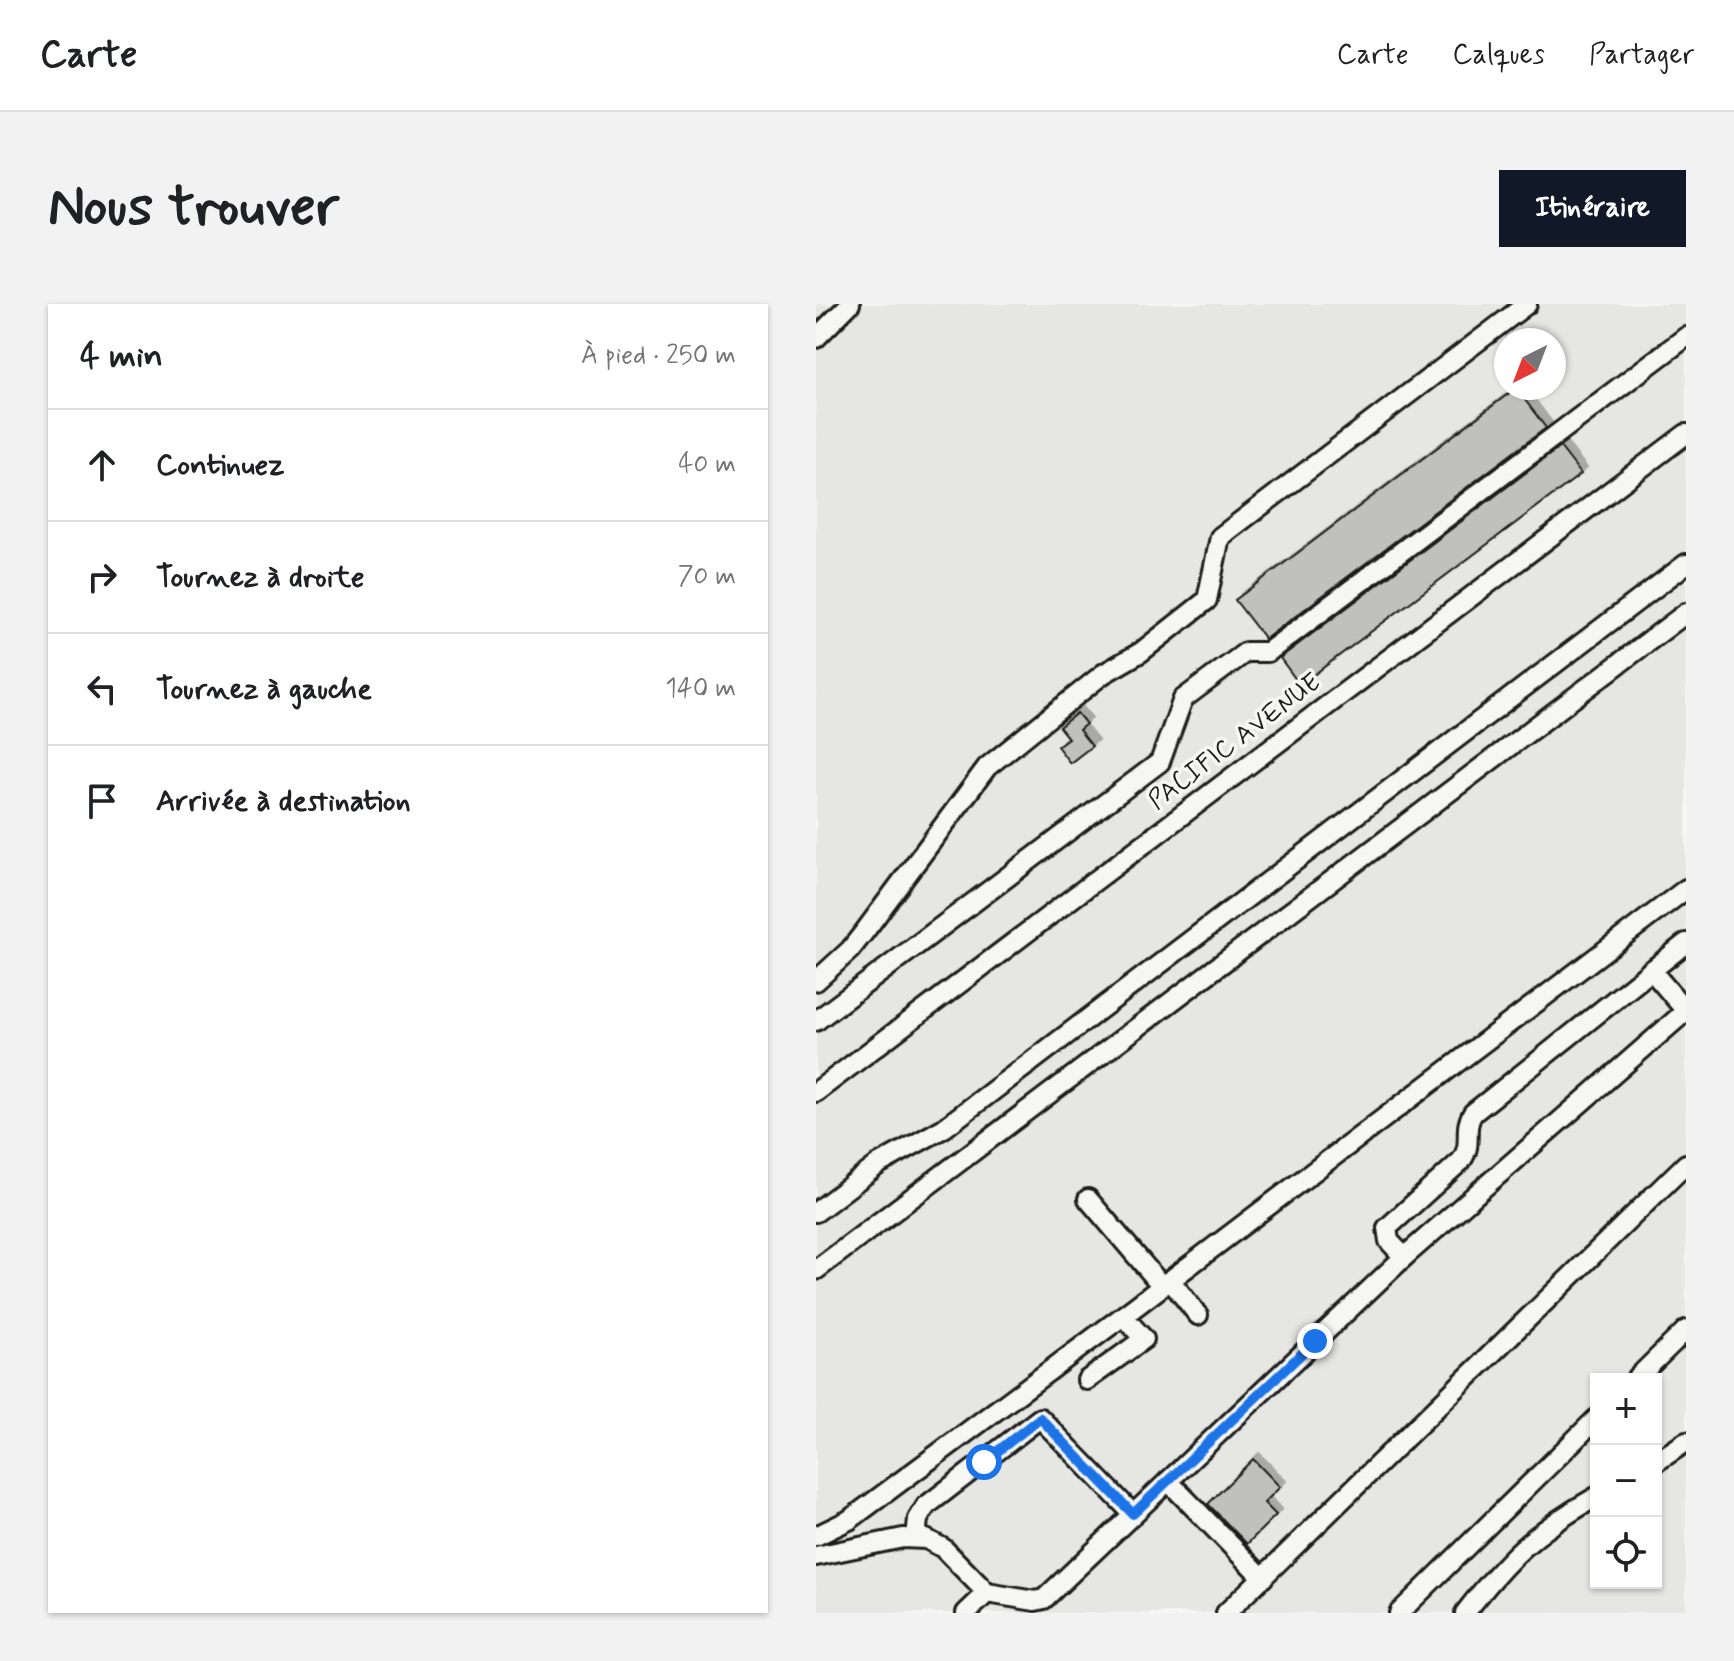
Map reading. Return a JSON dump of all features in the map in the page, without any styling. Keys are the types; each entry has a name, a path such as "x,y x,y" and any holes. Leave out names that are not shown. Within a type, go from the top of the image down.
{"street":[{"path":"816,338 850,304"},
{"path":"816,981 850,950 987,767 1103,674 1141,652 1207,600 1220,537 1527,304"},
{"path":"816,1021 1160,762 1183,699 1246,652 1268,652 1686,337"},
{"name":"PACIFIC AVENUE","path":"816,1092 1686,434"},
{"path":"816,1212 879,1164 944,1128 1686,564"},
{"path":"816,1270 1686,613"},
{"path":"816,1536 849,1520 1686,889"},
{"path":"1404,1257 1389,1241 1387,1228 1461,1161 1469,1148 1467,1124 1473,1113 1686,943"},
{"path":"816,1556 916,1538 934,1542 943,1548 987,1593 1035,1601 1044,1599 1404,1257 1686,1011 1651,970"},
{"path":"1226,1613 1686,1164"},
{"path":"1088,1199 1198,1315"},
{"path":"1087,1380 1144,1339 1123,1316"},
{"path":"1642,1373 1686,1330"},
{"path":"916,1538 918,1519 926,1506 1040,1418 1133,1514"},
{"path":"1399,1613 1590,1425"},
{"path":"1662,1458 1686,1442"},
{"path":"1168,1481 1263,1578"},
{"path":"1465,1613 1530,1539 1590,1500"},
{"path":"966,1613 987,1593"}],"shaded area":[{"path":"816,304 1686,304 1686,1613 816,1613"}],"building":[{"path":"1500,400 1525,400 1546,428 1265,639 1235,600"},
{"path":"1560,447 1581,474 1300,685 1280,658"},
{"path":"1077,713 1086,724 1079,730 1092,746 1070,763 1057,746 1068,738 1059,727"},
{"path":"1253,1459 1280,1487 1264,1503 1276,1515 1247,1544 1208,1504"}],"route":[{"path":"984,1462 1040,1418 1133,1514 1315,1341"}]}
